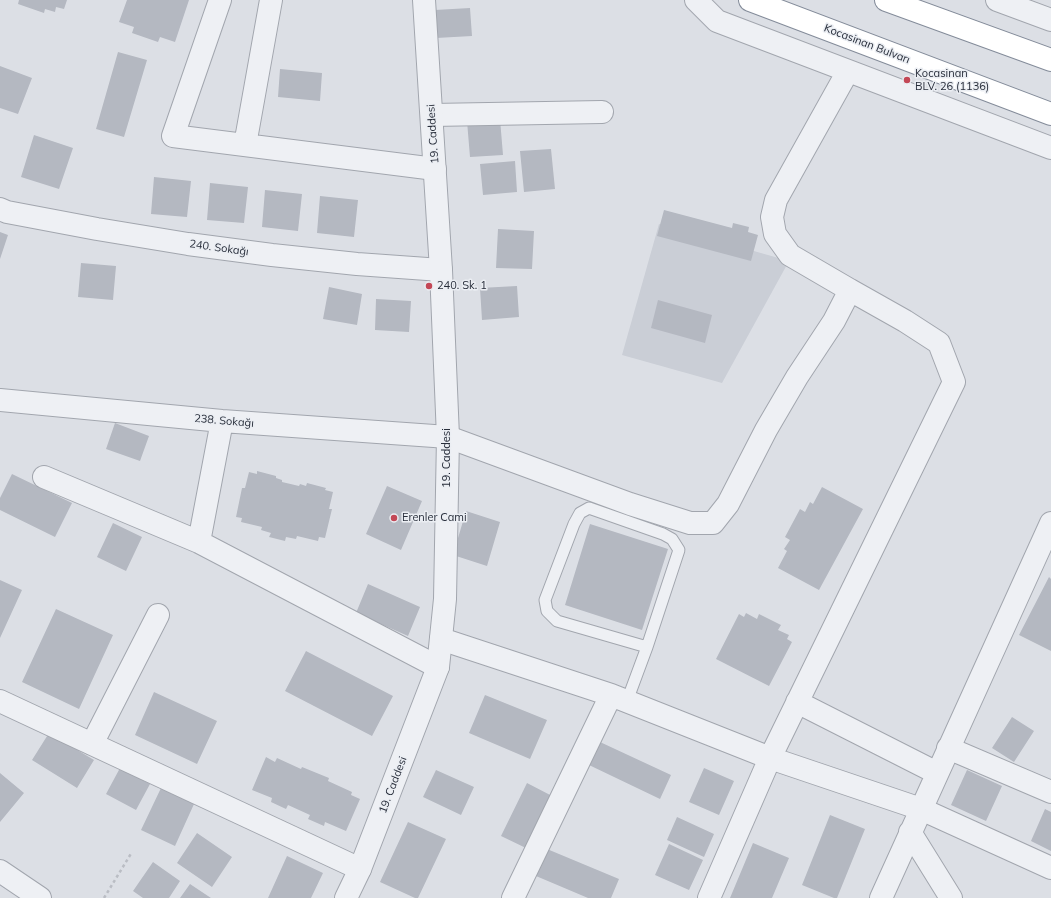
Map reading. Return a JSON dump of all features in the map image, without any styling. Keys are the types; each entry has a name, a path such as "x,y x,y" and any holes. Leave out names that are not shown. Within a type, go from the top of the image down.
{"highway":[{"name":"Kocasinan Bulvarı","path":"750,0 1051,114"},
{"path":"886,0 1051,60"}],"street":[{"path":"220,0 174,136 435,169"},
{"path":"245,145 272,0"},
{"name":"19. Caddesi","path":"347,898 360,869 438,667 445,598 448,437 441,270 424,0"},
{"path":"696,0 717,21 1051,148"},
{"path":"997,0 1051,20"},
{"path":"709,898 770,758 954,382 939,343 905,321 790,255 774,234 772,217 776,200 848,71"},
{"path":"432,115 602,112"},
{"name":"240. Sokağı","path":"0,209 7,212 97,229 188,244 357,264 441,270"},
{"name":"238. Sokağı","path":"0,400 222,421 448,437 630,504 690,523 713,523 728,504 766,430 797,377 834,321 850,290"},
{"path":"199,542 222,421"},
{"path":"44,477 199,542 438,667"},
{"path":"881,898 1051,523"},
{"path":"92,744 158,615"},
{"path":"441,639 619,698 770,758 921,809 1051,868"},
{"path":"513,898 619,698"},
{"path":"0,701 360,869"},
{"path":"798,702 937,773"},
{"path":"948,748 1051,792"},
{"path":"910,832 951,898"},
{"path":"0,871 40,898"}],"lane":[{"path":"619,698 648,646 679,550 672,539 663,534 589,508 580,513 574,524 545,600 547,611 557,621 648,646"}],"path":[{"path":"104,898 132,852"}],"shaded area":[{"path":"659,224 789,261 722,383 622,355"}],"building":[{"path":"19,0 67,0 64,9 56,7 55,12 45,9 44,13 18,4"},
{"path":"127,0 189,0 175,42 160,37 158,42 132,33 134,27 119,22"},
{"path":"470,8 472,36 436,38 435,10"},
{"path":"118,52 147,60 124,137 96,129"},
{"path":"0,66 32,78 18,114 0,108"},
{"path":"280,69 322,73 320,101 278,97"},
{"path":"500,119 503,155 470,157 467,121"},
{"path":"34,135 73,148 59,189 21,177"},
{"path":"551,149 555,189 524,192 520,151"},
{"path":"515,161 517,192 483,195 480,164"},
{"path":"154,177 191,181 187,217 151,214"},
{"path":"210,183 248,187 244,223 207,220"},
{"path":"265,190 302,194 298,231 262,227"},
{"path":"320,196 358,200 354,237 317,233"},
{"path":"664,210 732,228 733,223 749,227 748,232 758,235 751,261 657,236"},
{"path":"498,229 534,231 532,269 496,268"},
{"path":"0,232 8,235 0,259"},
{"path":"81,263 116,266 113,300 78,297"},
{"path":"517,286 519,317 482,320 480,288"},
{"path":"329,287 362,294 357,325 323,319"},
{"path":"376,299 411,301 409,332 375,330"},
{"path":"658,300 712,315 705,343 651,328"},
{"path":"115,423 149,436 140,461 106,449"},
{"path":"257,471 276,476 276,478 282,480 282,482 299,486 300,484 306,486 307,483 326,488 325,490 333,492 329,509 332,509 325,538 319,537 318,541 297,536 296,539 286,537 285,541 269,537 271,533 261,530 262,527 241,522 242,518 236,517 242,488 245,488 249,472 257,474"},
{"path":"12,474 72,503 55,537 0,510 0,498"},
{"name":"Erenler Cami","path":"387,486 422,501 401,550 366,534"},
{"path":"822,487 863,509 819,590 778,568 787,551 784,549 790,540 785,537 800,509 805,512 810,502 813,504"},
{"path":"466,511 500,522 487,566 453,555"},
{"path":"113,523 142,537 126,571 97,557"},
{"path":"590,524 668,549 642,630 565,605"},
{"path":"1049,577 1051,579 1051,651 1019,635"},
{"path":"0,580 22,590 0,638"},
{"path":"368,584 420,607 408,636 356,613"},
{"path":"56,609 113,635 79,709 22,682"},
{"path":"746,613 757,619 759,614 781,625 778,630 789,635 787,639 792,642 769,686 716,659 739,614 744,617"},
{"path":"306,651 393,696 372,736 285,691"},
{"path":"154,692 217,721 197,764 135,735"},
{"path":"485,695 547,720 530,759 469,733"},
{"path":"1012,717 1034,731 1014,762 992,748"},
{"path":"49,733 94,760 77,788 32,760"},
{"path":"600,742 671,775 660,799 589,765"},
{"path":"266,757 275,762 277,758 301,769 302,767 329,778 328,781 352,792 351,795 360,799 346,831 325,822 324,826 308,819 310,815 288,805 286,809 271,802 272,798 252,790"},
{"path":"120,768 150,784 136,810 106,794"},
{"path":"704,768 734,781 719,815 689,802"},
{"path":"436,770 474,787 461,815 423,797"},
{"path":"967,770 1002,786 986,821 951,805"},
{"path":"0,773 24,793 0,822"},
{"path":"527,783 554,797 528,849 501,836"},
{"path":"161,788 194,804 175,846 141,830"},
{"path":"1045,809 1051,812 1051,851 1031,841"},
{"path":"830,815 865,829 837,898 802,885"},
{"path":"677,817 714,834 704,857 667,840"},
{"path":"408,822 446,839 418,898 380,882"},
{"path":"197,833 232,857 212,887 177,863"},
{"path":"753,843 789,858 772,898 730,898"},
{"path":"669,844 703,860 689,890 655,875"},
{"path":"547,849 619,879 611,898 588,898 536,876"},
{"path":"287,856 323,873 311,898 268,898"},
{"path":"153,862 180,881 169,898 143,898 133,891"},
{"path":"190,884 211,898 180,898"}],"place":[{"name":"Kocasinan BLV. 26 (1136)","path":"907,80"},
{"name":"240. Sk. 1","path":"429,286"},
{"name":"Erenler Cami","path":"394,518"}]}
